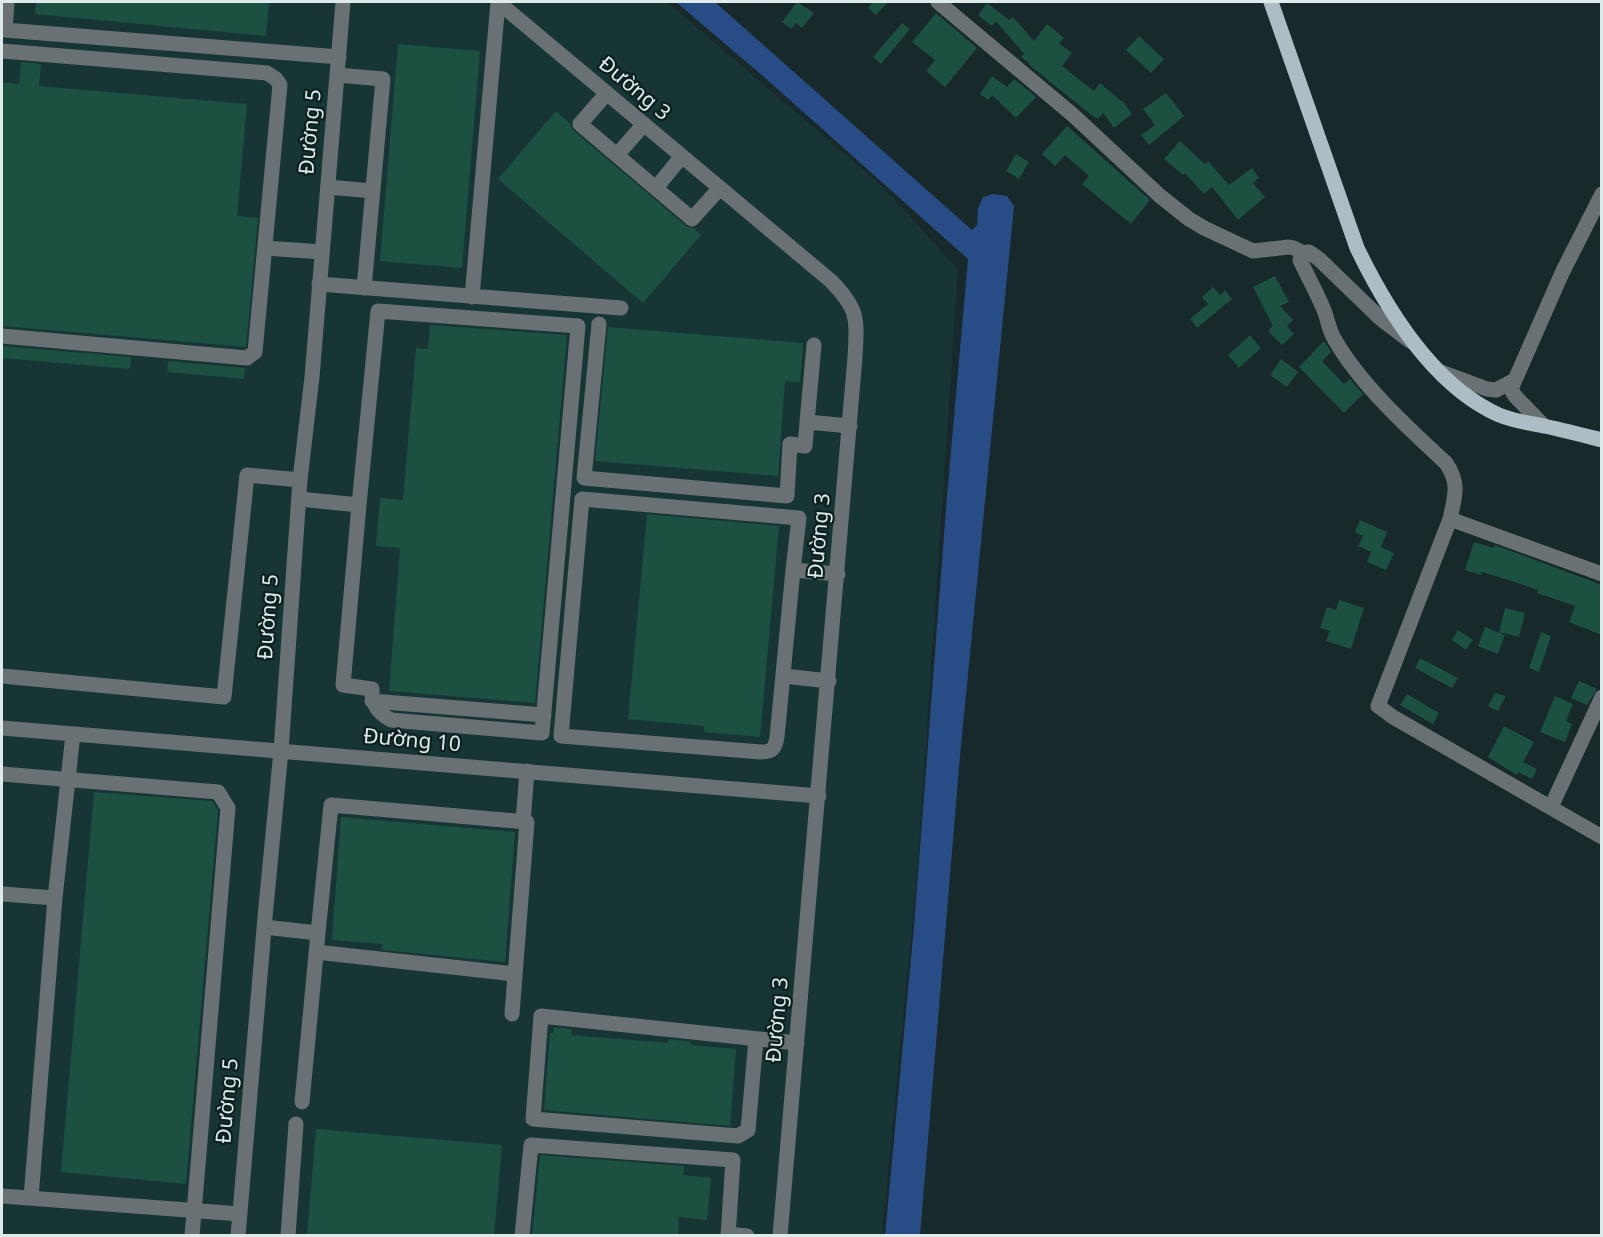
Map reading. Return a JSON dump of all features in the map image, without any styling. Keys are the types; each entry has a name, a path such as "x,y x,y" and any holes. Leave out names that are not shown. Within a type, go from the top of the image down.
{"main road":[{"path":"1271,2 1357,248 1370,275 1418,346 1469,399 1483,407 1502,416 1602,440"}],"street":[{"path":"7,2 3,29 339,57"},
{"name":"Đường 5","path":"238,1236 281,751 300,480 343,2"},
{"path":"472,297 498,2"},
{"name":"Đường 3","path":"498,2 831,281 847,298 857,320 838,574 780,1236"},
{"path":"938,2 1073,115 1160,196 1189,219 1253,251 1289,247 1312,254 1381,319 1418,346"},
{"path":"2,51 267,74 276,79 280,85 255,352 247,358 2,336"},
{"path":"338,75 383,78 364,288"},
{"path":"607,93 580,124 692,219 720,188"},
{"path":"617,155 644,124"},
{"path":"656,188 682,156"},
{"path":"328,187 373,191"},
{"path":"1544,426 1515,396 1511,389 1513,381 1562,273 1602,194"},
{"path":"265,248 322,252"},
{"path":"1303,253 1300,260 1306,275 1324,311 1333,337 1346,358 1361,378 1446,463 1454,476 1456,491 1450,519 1380,698 1379,708 1602,837"},
{"path":"319,284 621,308"},
{"path":"378,311 578,327 542,733 391,720 382,716 372,701 372,689 344,685 360,505 378,311"},
{"path":"598,324 584,478 787,496 790,444 806,446 814,345"},
{"path":"1441,372 1487,389 1496,390 1513,381"},
{"path":"807,422 850,426"},
{"path":"2,676 224,698 247,475 300,480"},
{"path":"299,499 360,505"},
{"path":"582,499 799,518 794,570 776,746 767,752 561,736 582,499"},
{"path":"1450,519 1602,574"},
{"path":"794,570 838,574"},
{"path":"784,676 829,681"},
{"path":"1551,807 1602,697"},
{"path":"372,701 543,715"},
{"path":"454,726 456,708"},
{"name":"Đường 10","path":"2,728 819,796"},
{"path":"31,1198 72,734"},
{"path":"523,822 527,771"},
{"path":"2,774 218,792 228,808 192,1236"},
{"path":"302,1102 331,805 527,822 512,1014"},
{"path":"2,894 56,898"},
{"path":"264,927 318,933"},
{"path":"316,952 515,974"},
{"path":"756,1039 748,1130 745,1134 738,1136 532,1119 541,1016 797,1043"},
{"path":"288,1236 296,1124"},
{"path":"522,1236 531,1145 733,1160 728,1235 747,1236"},
{"path":"2,1196 240,1214"}],"shaded area":[{"path":"2,2 667,2 881,185 958,269 917,876 882,1235 2,1236"}],"water":[{"path":"676,2 715,2 972,230 977,225 978,209 983,197 993,194 1007,196 1014,206 960,756 920,1235 885,1235 914,926 947,496 968,259 764,77"}],"building":[{"path":"36,2 269,2 266,36 35,14"},
{"path":"797,2 814,13 802,28 796,23 791,29 782,22"},
{"path":"873,2 888,2 876,15 868,8"},
{"path":"987,3 1009,20 1013,17 1034,41 1047,24 1064,38 1059,43 1072,53 1062,66 1094,91 1100,83 1122,100 1132,114 1114,128 1103,113 1098,119 1090,114 1028,64 1021,57 1024,54 996,21 992,26 978,15"},
{"path":"936,13 977,48 945,87 926,71 935,60 912,42"},
{"path":"902,23 910,29 881,64 873,57"},
{"path":"1139,36 1164,59 1151,73 1126,50"},
{"path":"398,44 480,51 462,268 380,261"},
{"path":"21,62 41,64 39,86 247,104 237,216 258,218 246,347 2,326 2,82 19,84"},
{"path":"992,76 1007,87 1014,79 1036,97 1016,118 992,95 988,100 980,94"},
{"path":"1166,93 1184,116 1149,145 1141,135 1155,125 1143,109"},
{"path":"556,111 574,131 686,226 693,228 701,235 643,303 498,179"},
{"path":"1067,126 1150,200 1131,224 1082,184 1089,176 1065,155 1055,166 1042,154"},
{"path":"1180,141 1205,164 1208,161 1229,185 1252,168 1259,178 1253,183 1265,197 1238,220 1212,187 1204,194 1185,173 1183,175 1164,159"},
{"path":"1016,154 1029,162 1019,179 1006,171"},
{"path":"1275,276 1289,302 1280,306 1293,320 1287,326 1294,334 1282,345 1268,331 1273,326 1253,287"},
{"path":"1213,287 1220,295 1225,290 1232,299 1197,328 1190,319 1208,304 1202,297"},
{"path":"430,325 567,335 535,703 389,691 400,548 376,546 380,498 403,500 416,348 428,349"},
{"path":"608,327 803,343 800,382 785,381 778,476 595,461"},
{"path":"1250,335 1261,348 1239,368 1228,355"},
{"path":"1324,341 1331,352 1322,361 1344,384 1350,379 1363,394 1344,413 1299,367"},
{"path":"2,346 131,357 130,369 2,358"},
{"path":"1281,359 1298,372 1287,387 1270,375"},
{"path":"168,361 245,368 244,379 167,372"},
{"path":"647,514 779,526 760,737 704,732 704,726 628,719"},
{"path":"1360,520 1387,532 1381,547 1394,553 1386,570 1367,562 1371,552 1358,546 1363,536 1355,532"},
{"path":"1474,542 1494,548 1495,545 1602,585 1602,635 1569,622 1575,606 1537,593 1538,590 1515,582 1482,572 1481,575 1465,570"},
{"path":"1339,600 1364,608 1351,649 1326,641 1330,631 1320,628 1327,607 1336,610"},
{"path":"1505,608 1525,613 1519,637 1499,632"},
{"path":"1485,627 1505,635 1498,654 1478,646"},
{"path":"1458,630 1473,640 1466,650 1452,640"},
{"path":"1541,632 1551,636 1539,672 1529,668"},
{"path":"1420,658 1458,678 1452,688 1415,668"},
{"path":"1579,681 1597,689 1587,705 1571,698"},
{"path":"1495,693 1506,696 1498,711 1488,706"},
{"path":"1407,694 1439,713 1433,724 1400,705"},
{"path":"1555,696 1573,704 1566,721 1572,724 1565,742 1540,732"},
{"path":"1504,726 1534,742 1523,762 1537,769 1532,779 1518,772 1517,775 1488,757"},
{"path":"94,792 212,801 218,810 186,1184 61,1172"},
{"path":"341,817 515,832 505,962 382,950 382,944 332,940"},
{"path":"554,1027 572,1029 571,1035 668,1043 669,1039 691,1042 691,1045 736,1049 730,1126 544,1110 550,1033 553,1033"},
{"path":"316,1129 502,1145 494,1236 307,1236"},
{"path":"540,1155 684,1166 683,1175 711,1178 707,1220 679,1217 678,1236 532,1236"}]}
